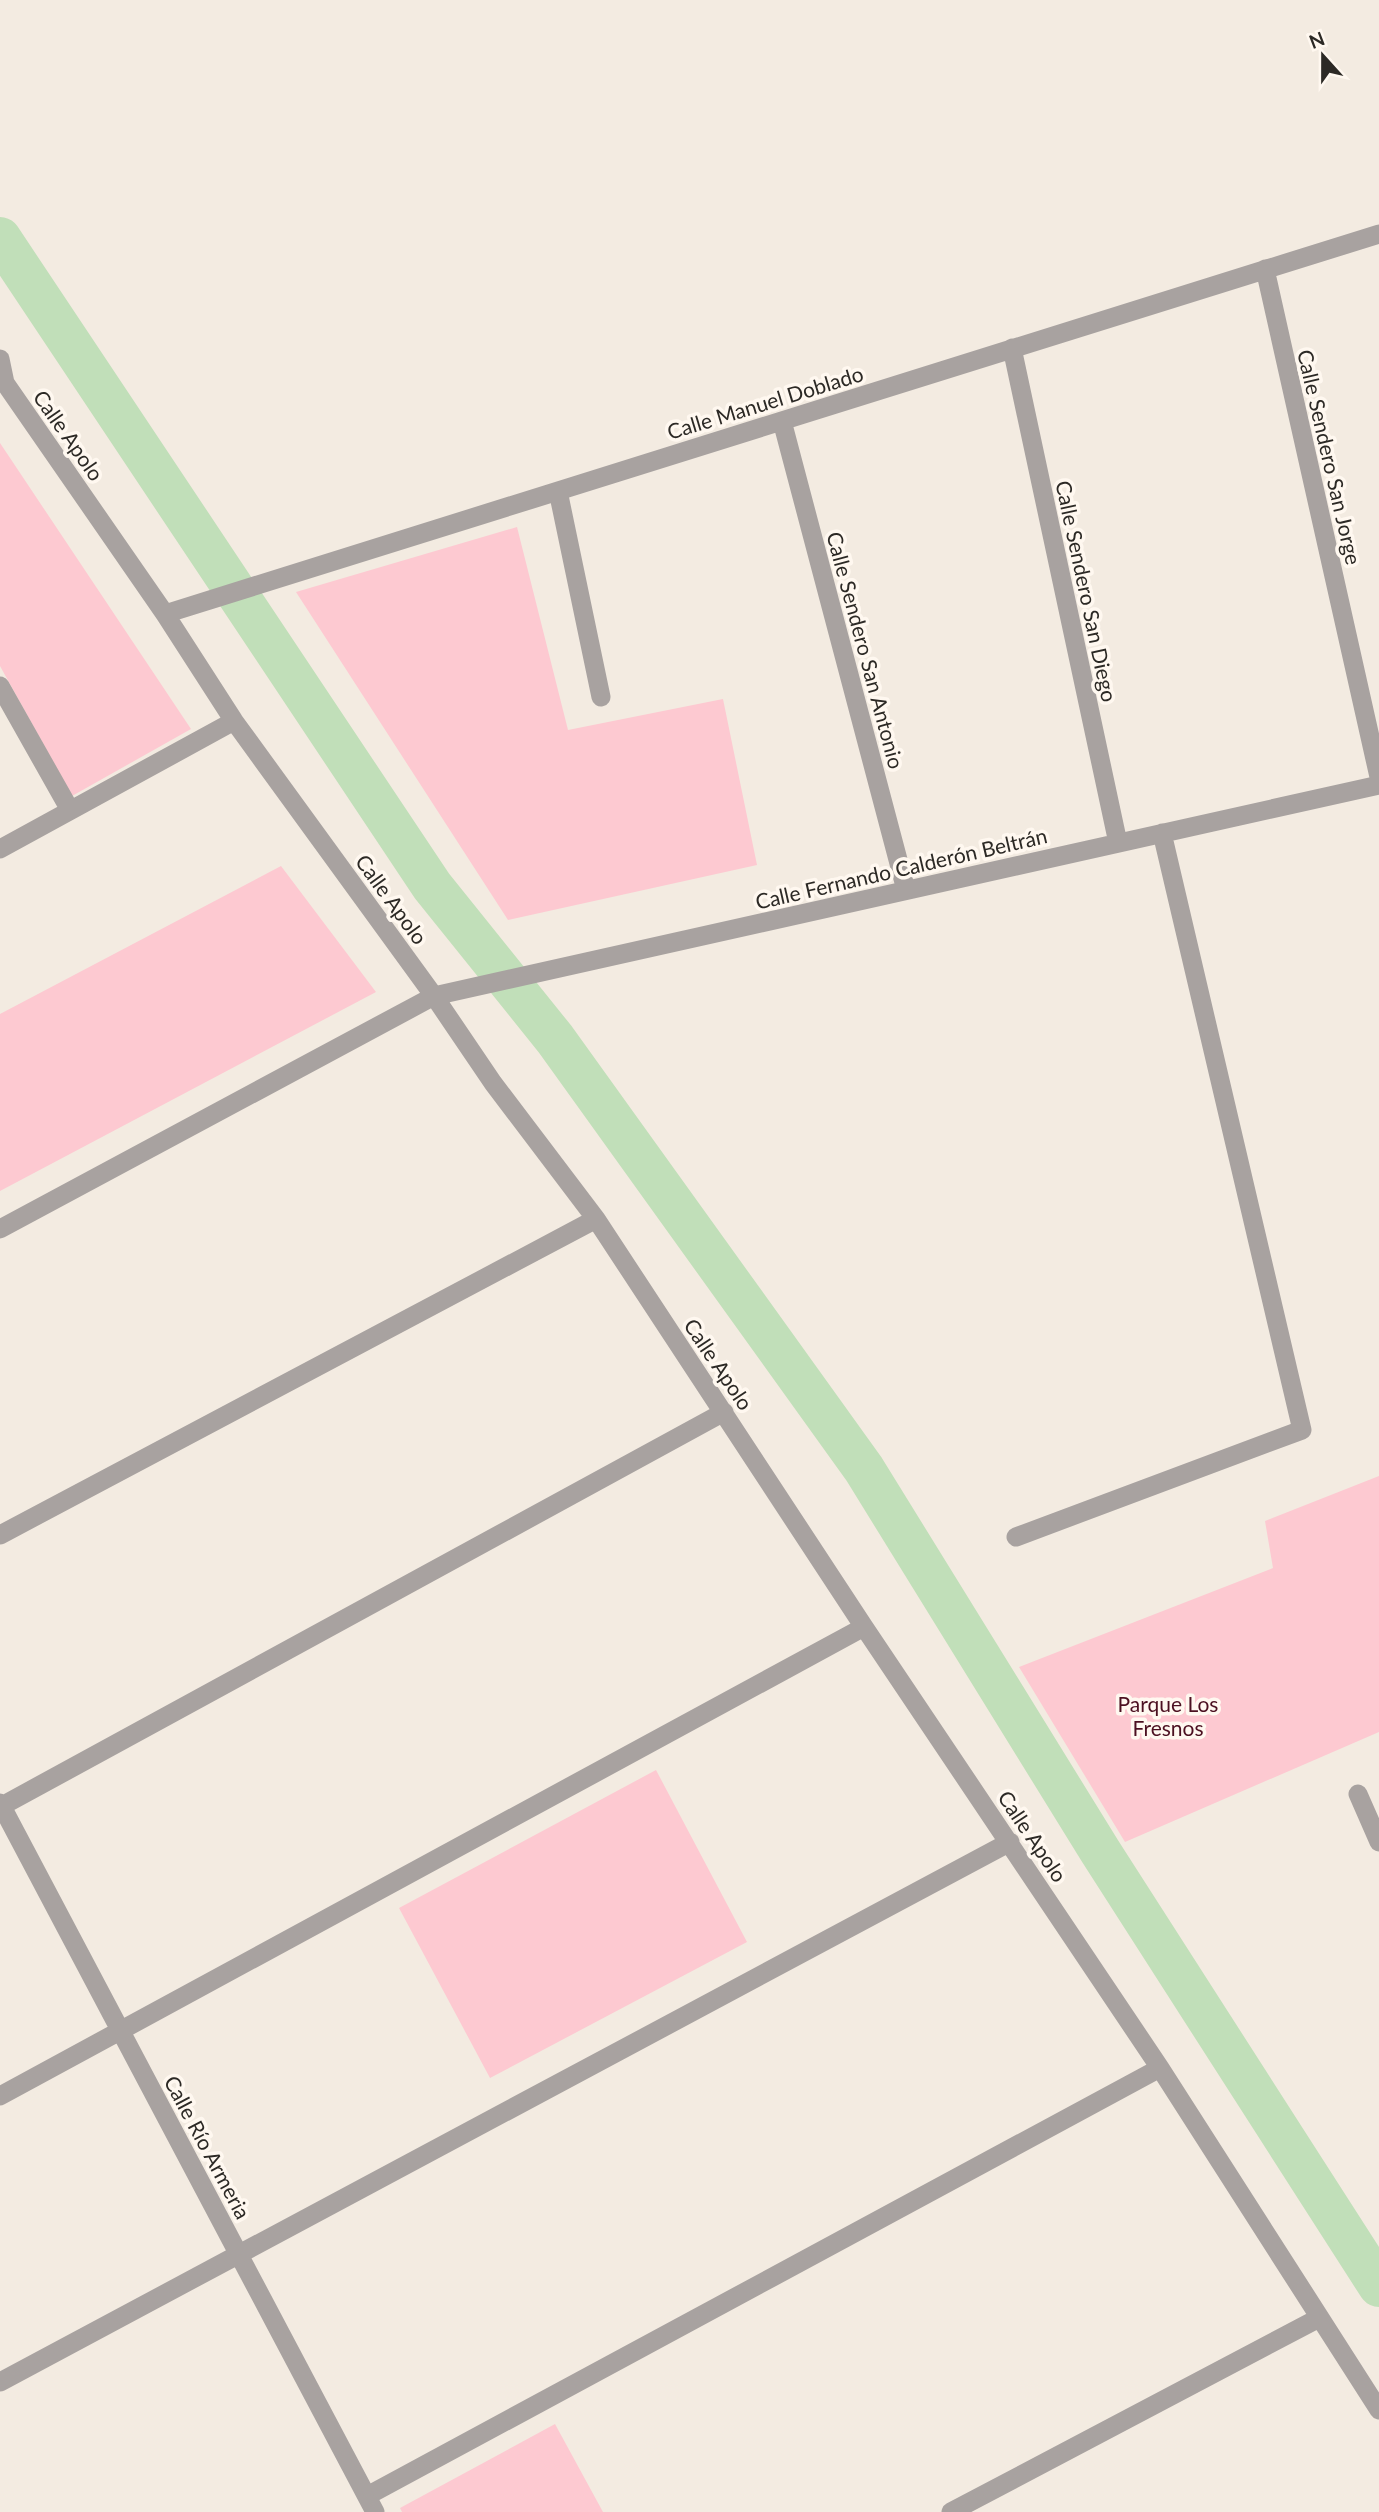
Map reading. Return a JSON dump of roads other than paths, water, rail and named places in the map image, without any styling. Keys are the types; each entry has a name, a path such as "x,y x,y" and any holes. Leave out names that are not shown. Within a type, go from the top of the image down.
{"street":[{"name":"Calle Manuel Doblado","path":"165,614 1379,234"},
{"name":"Calle Sendero San Jorge","path":"1265,269 1379,777"},
{"name":"Calle Sendero San Diego","path":"1012,348 1118,843"},
{"name":"Calle Apolo","path":"0,359 5,383 165,614 234,721 434,996 493,1083 596,1219 864,1627 1160,2068 1379,2410"},
{"name":"Calle Sendero San Antonio","path":"782,421 906,890"},
{"path":"558,491 601,697"},
{"path":"0,686 70,810"},
{"path":"0,849 234,721"},
{"name":"Calle Fernando Calderón Beltrán","path":"0,1229 434,996 1379,785"},
{"path":"1016,1537 1302,1430 1162,833"},
{"path":"0,1535 596,1219"},
{"path":"1,1806 724,1412"},
{"path":"0,2096 864,1627"},
{"path":"1358,1794 1379,1842"},
{"name":"Calle Río Armeria","path":"1,1806 371,2504"},
{"path":"0,2382 1010,1842"},
{"path":"371,2504 1160,2068"},
{"path":"951,2512 1320,2318"}],"waterway":[{"path":"0,238 432,886 555,1039 864,1469 1100,1851 1379,2286"}],"park label":[{"name":"Parque Los Fresnos","path":"1168,1715"}]}
